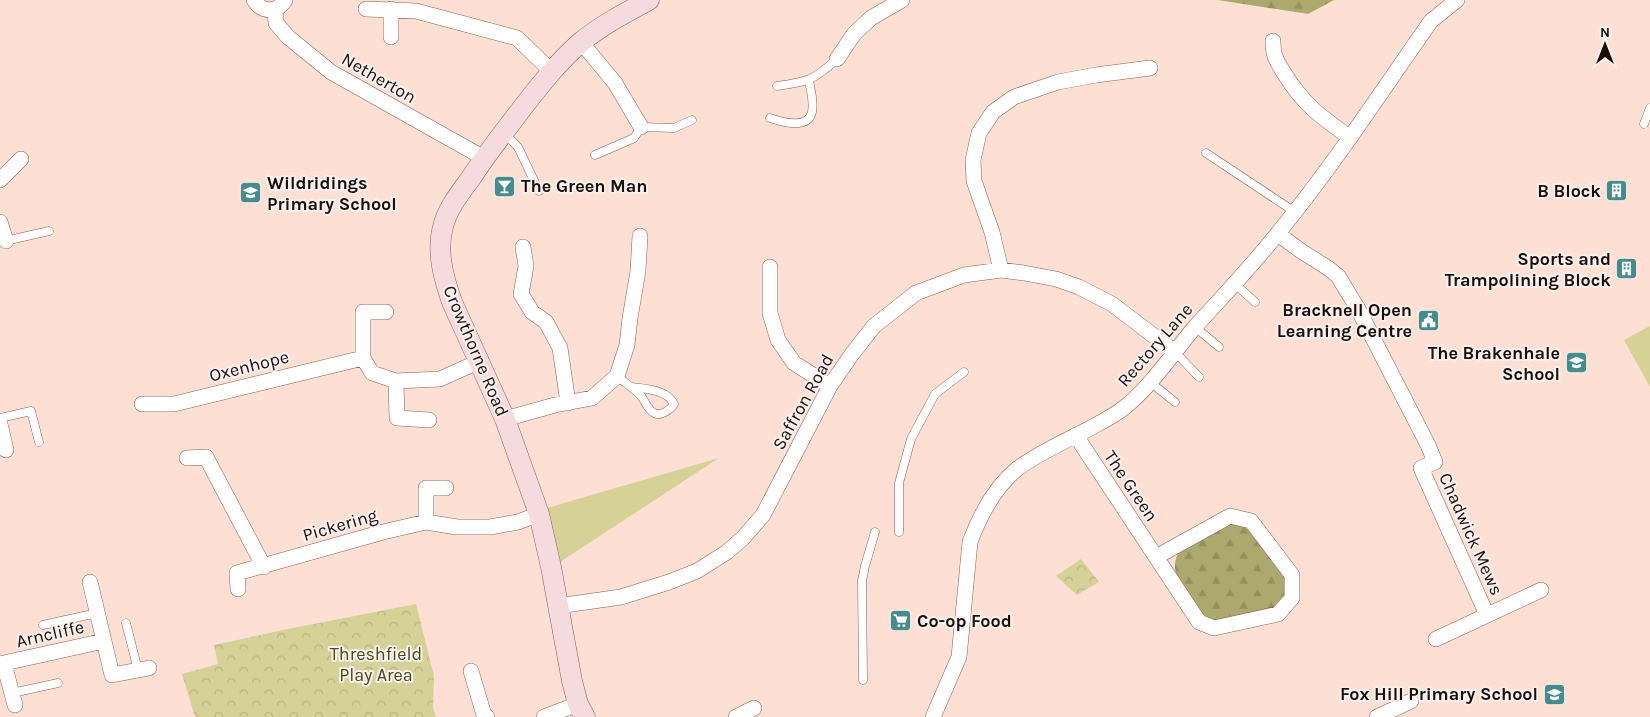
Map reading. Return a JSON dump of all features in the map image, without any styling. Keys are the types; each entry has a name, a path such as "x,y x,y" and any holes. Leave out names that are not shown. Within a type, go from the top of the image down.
{"street":[{"name":"Netherton","path":"254,0 263,9 280,5 276,23 288,37 331,72 484,158"},
{"name":"Crowthorne Road","path":"581,710 572,681 552,566 540,514 505,419 452,302 445,282 440,241 447,214 484,158 552,71 582,42 608,23 649,0"},
{"path":"837,60 854,34 871,18 902,0"},
{"name":"Rectory Lane","path":"933,717 959,657 970,542 981,516 996,492 1017,470 1033,459 1125,407 1150,382 1195,327 1278,234 1431,21 1456,0"},
{"path":"366,9 391,9 416,5 517,38 552,71"},
{"path":"391,9 391,37"},
{"path":"1273,41 1273,54 1296,92 1317,114 1349,137"},
{"path":"582,42 615,83 641,127"},
{"path":"1001,270 992,232 974,181 973,160 978,133 993,112 1014,97 1058,82 1096,74 1150,68"},
{"path":"0,180 21,159"},
{"path":"0,222 3,242"},
{"name":"Chadwick Mews","path":"1278,234 1338,276 1358,309 1411,410 1435,462 1420,468 1487,615"},
{"path":"505,419 592,398 617,376 627,345 630,318 644,245"},
{"path":"523,247 526,266 521,294 532,312 546,322 560,348 568,403"},
{"path":"770,267 770,313 778,340 794,363 830,386"},
{"name":"Saffron Road","path":"558,606 621,597 669,582 697,571 727,552 743,538 763,515 830,386 852,354 874,326 916,293 964,275 1001,270 1024,272 1056,279 1079,286 1112,304 1175,352"},
{"path":"386,312 363,312 363,358 372,373 396,381 440,379 480,361"},
{"name":"Oxenhope","path":"142,404 174,404 363,358"},
{"path":"396,381 397,418 429,420"},
{"path":"0,424 6,450"},
{"name":"The Green","path":"1076,435 1156,557 1199,622 1214,628 1278,614 1292,598 1292,575 1251,521 1230,516 1156,557"},
{"path":"187,458 206,457 264,566"},
{"path":"426,522 426,488 446,488"},
{"name":"Pickering","path":"238,589 237,573 383,532 426,522 457,527 490,527 518,522 540,514"},
{"name":"Arncliffe","path":"90,582 112,675 144,669"},
{"name":"Chadwick Mews","path":"1436,640 1541,590"},
{"name":"Arncliffe","path":"13,699 2,664 104,641"},
{"path":"472,671 479,701 484,715 487,717"},
{"path":"1377,717 1411,701"},
{"path":"736,717 754,708"},
{"path":"544,717 581,710"}],"lane":[{"path":"777,86 809,81 837,60"},
{"path":"770,118 784,123 799,123 808,119 812,114 809,81"},
{"path":"1644,124 1650,108"},
{"path":"595,155 634,138 641,127 674,128 692,120"},
{"path":"503,133 518,147 539,191"},
{"path":"1206,153 1295,212"},
{"path":"3,242 49,232"},
{"path":"1235,284 1255,302"},
{"path":"1195,327 1219,347"},
{"path":"1175,352 1199,377"},
{"path":"899,532 899,483 912,439 935,394 964,372"},
{"path":"617,376 641,396 655,414 662,414 673,407 674,404 671,398 664,394 631,387"},
{"path":"1150,382 1175,402"},
{"path":"0,418 31,411 39,442"},
{"path":"863,680 862,581 875,532"},
{"path":"43,626 97,613"},
{"path":"126,623 144,669"},
{"path":"13,699 58,683"}],"green space":[{"path":"1218,0 1334,0 1308,14"},
{"path":"1650,326 1650,387 1624,340"},
{"path":"719,458 560,562 547,508"},
{"path":"1245,521 1287,572 1290,596 1278,607 1220,620 1211,620 1204,617 1176,574 1175,566 1178,553 1223,523"},
{"path":"1081,559 1099,582 1077,595 1056,576"},
{"name":"Threshfield Play Area","path":"416,604 434,676 433,708 436,717 195,717 182,674 218,664 214,645"}],"place":[{"name":"The Green Man","path":"505,186"},
{"name":"B Block","path":"1617,191"},
{"name":"Wildridings Primary School","path":"251,193"},
{"name":"Sports and Trampolining Block","path":"1627,269"},
{"name":"Bracknell Open Learning Centre","path":"1428,320"},
{"name":"The Brakenhale School","path":"1576,363"},
{"name":"Co-op Food","path":"901,621"},
{"name":"Fox Hill Primary School","path":"1554,694"}]}
